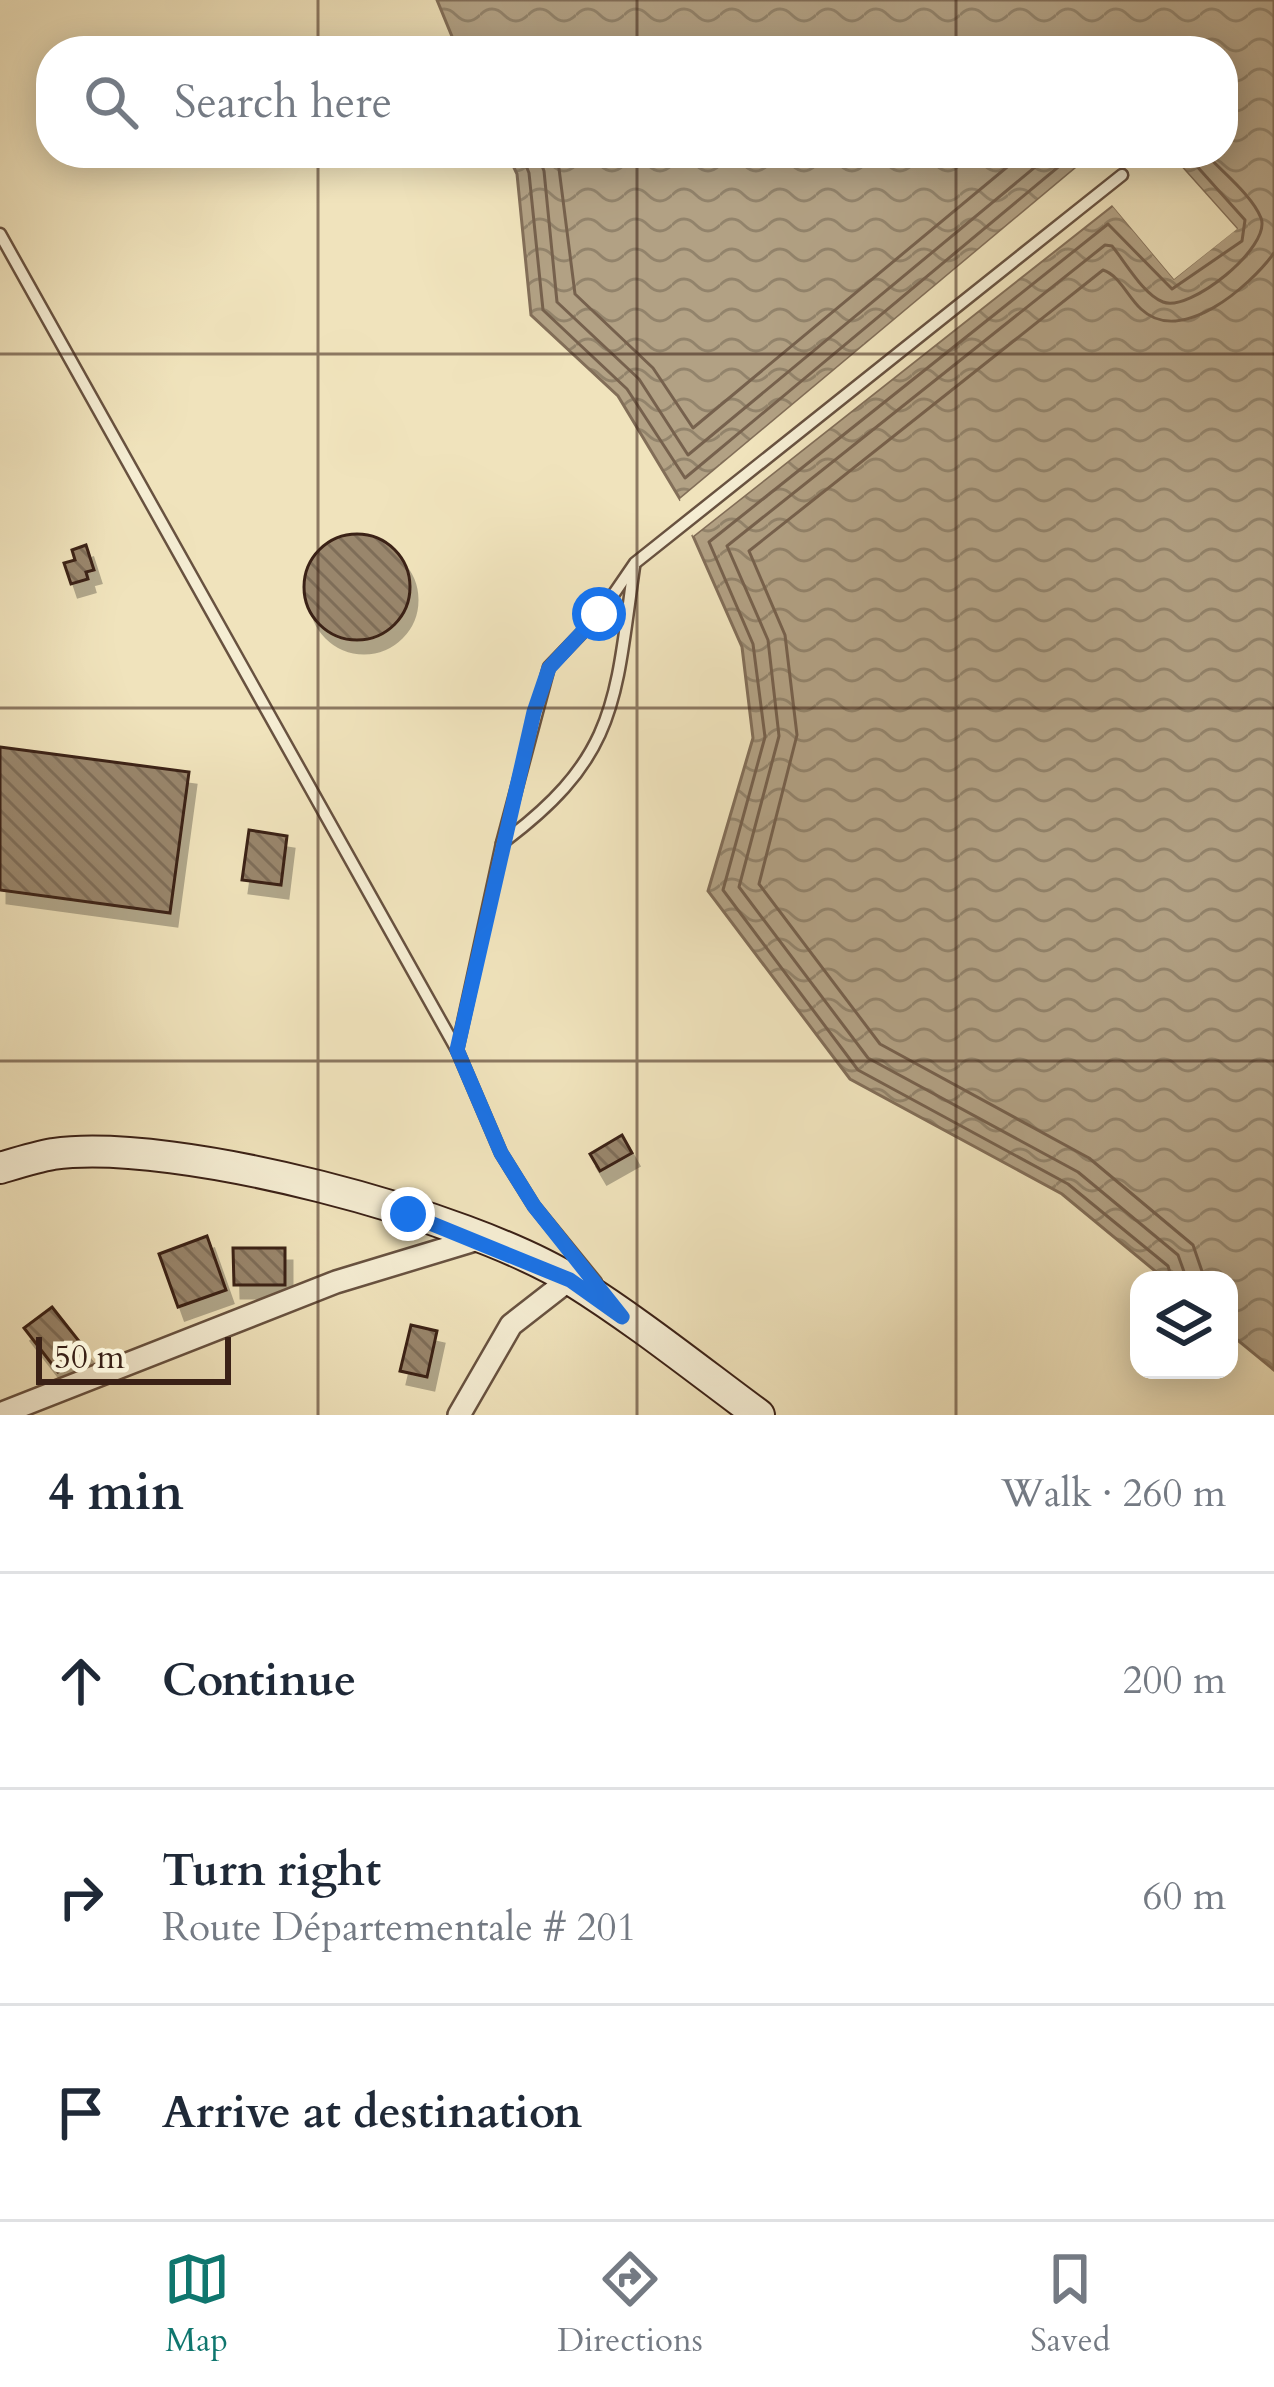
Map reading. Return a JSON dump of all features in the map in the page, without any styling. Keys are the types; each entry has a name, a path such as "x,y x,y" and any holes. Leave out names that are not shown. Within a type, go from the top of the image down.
{"main road":[{"path":"0,1168 55,1154 187,1160 250,1170 478,1239 570,1280 759,1415"}],"street":[{"path":"0,1414 336,1282 478,1239"},
{"path":"459,1415 511,1324 570,1280"}],"lane":[{"path":"457,1050 502,843 549,668 599,614 635,563 1122,176"},
{"path":"0,234 457,1050 501,1153 534,1206 622,1317"},
{"path":"502,843 554,804 595,750 619,669 635,563"}],"water":[{"path":"437,0 1274,0 1274,1370 1238,1340 1238,1271 1155,1271 1062,1194 850,1079 708,891 753,738 742,647 693,536 1113,205 1174,278 1236,228 1182,168 1238,168 1238,36 452,36"},
{"path":"514,168 1076,168 680,499 618,396 531,315"}],"pier":[{"path":"1076,168 1085,168 682,505 680,499"},
{"path":"1176,168 1182,168 1237,229 1174,279 1112,205 693,536 691,530 1110,199 1117,200 1175,270 1228,228"}],"building":[{"path":"357,534 377,538 394,550 406,567 410,587 406,607 394,624 377,636 357,640 337,636 320,624 308,607 304,587 308,567 320,550 337,538"},
{"path":"86,545 94,570 86,572 88,579 71,584 64,563 75,560 72,550"},
{"path":"0,747 189,772 170,913 0,890"},
{"path":"249,830 287,836 281,885 242,880"},
{"path":"622,1135 632,1153 600,1171 590,1154"},
{"path":"207,1236 226,1290 178,1307 159,1254"},
{"path":"233,1248 285,1248 285,1285 234,1285"},
{"path":"52,1307 86,1350 58,1372 24,1328"},
{"path":"411,1325 437,1331 427,1377 400,1371"}],"route":[{"path":"408,1214 570,1280 622,1317 534,1206 501,1153 457,1050 534,712 549,668 599,614"}]}
